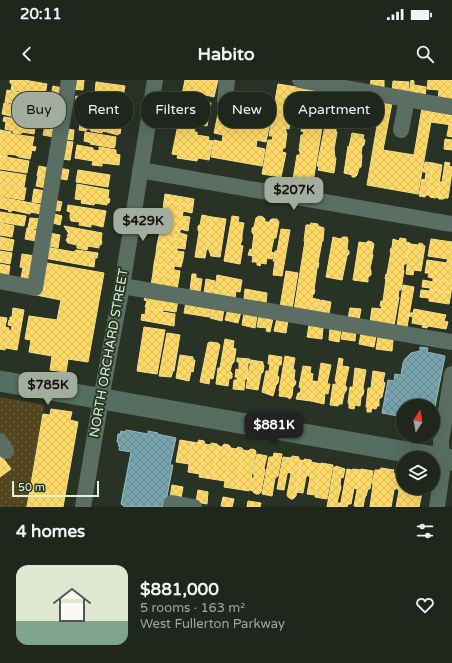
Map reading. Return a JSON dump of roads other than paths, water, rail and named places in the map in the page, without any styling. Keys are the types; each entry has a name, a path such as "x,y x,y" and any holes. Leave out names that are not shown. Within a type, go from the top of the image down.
{"main road":[{"path":"0,381 447,459"}],"street":[{"path":"0,281 35,288 69,80"},
{"name":"NORTH ORCHARD STREET","path":"83,507 122,286 155,80"},
{"path":"226,92 227,80"},
{"path":"300,80 452,107"},
{"path":"401,130 407,99"},
{"path":"140,170 452,224"},
{"path":"122,286 452,342"},
{"path":"436,507 442,471 447,459 441,441 452,374"},
{"path":"171,507 172,503 194,507"}]}
